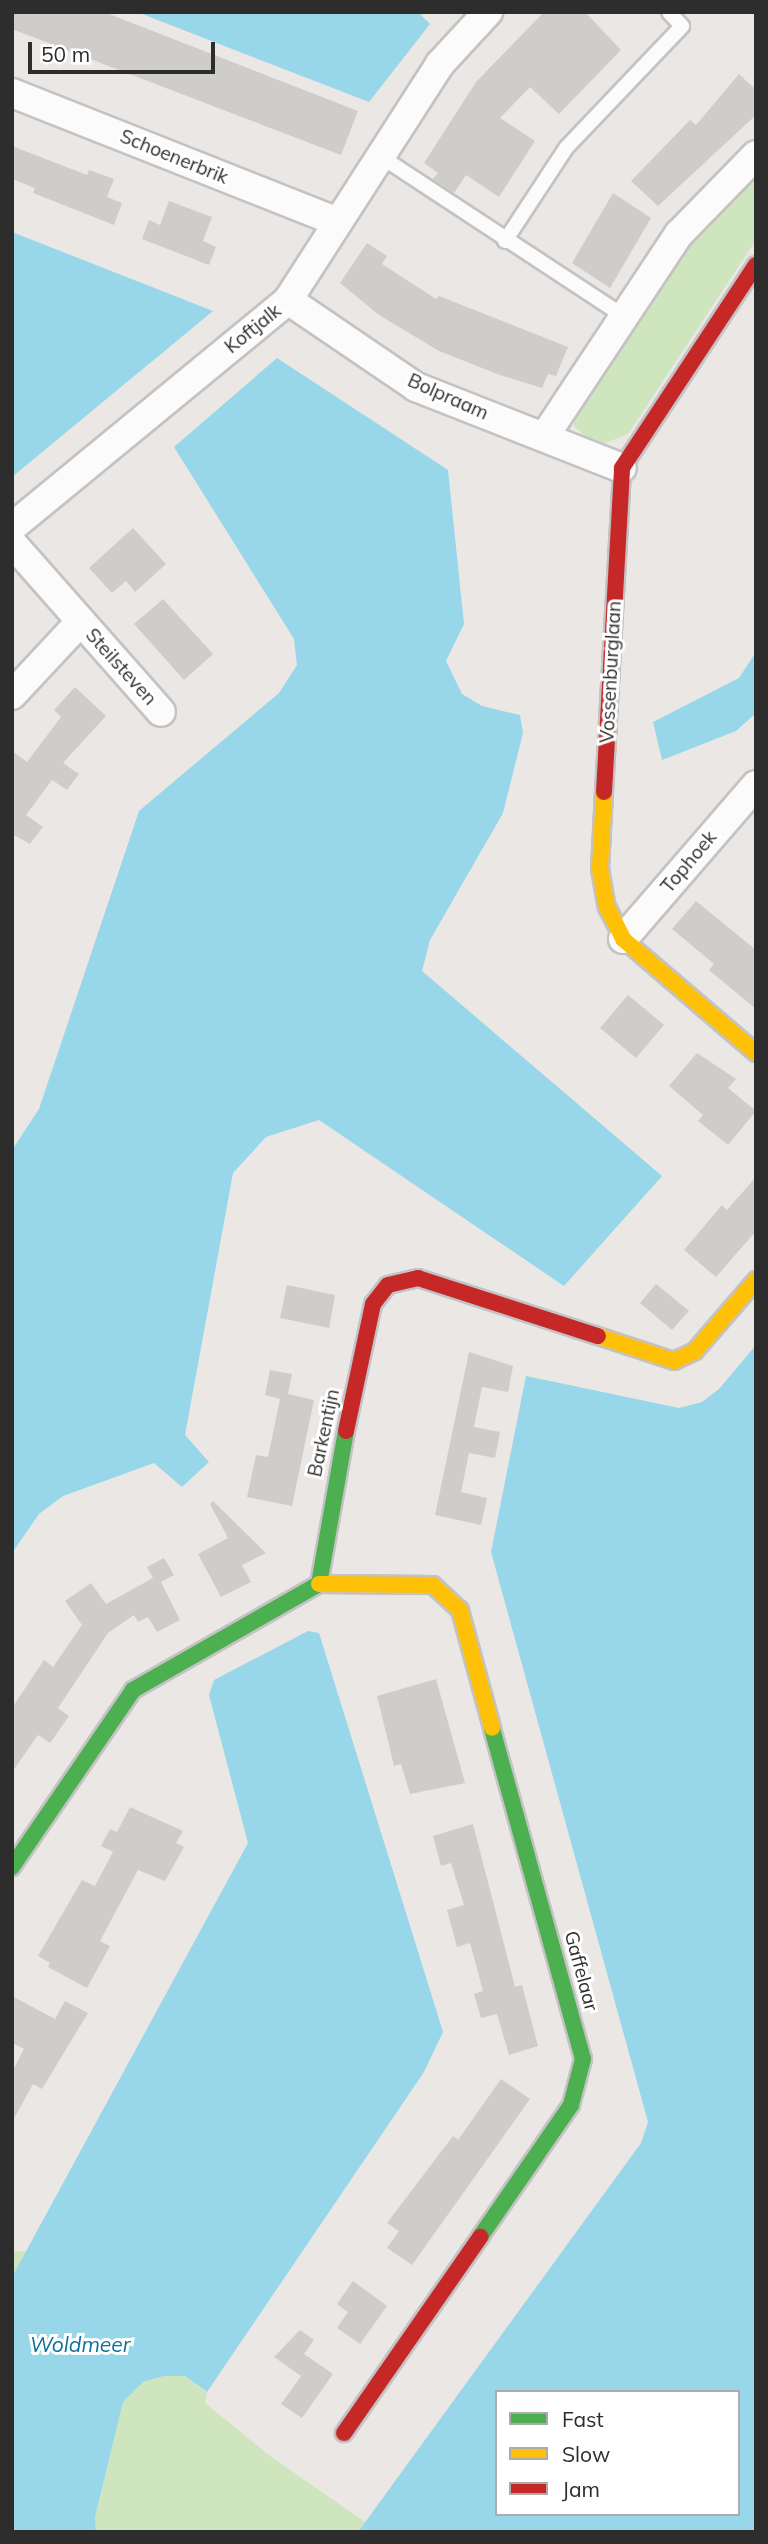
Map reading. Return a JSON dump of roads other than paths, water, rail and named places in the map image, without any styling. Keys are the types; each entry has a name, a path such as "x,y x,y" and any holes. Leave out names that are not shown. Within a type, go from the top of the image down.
{"street":[{"name":"Koftjalk","path":"12,527 288,300 440,64 488,12"},
{"name":"Schoenerbrik","path":"12,93 337,222"},
{"path":"544,437 678,234 756,155"},
{"path":"622,468 756,265"},
{"name":"Bolpraam","path":"288,300 416,387 622,468"},
{"name":"Vossenburglaan","path":"622,468 600,869 607,907 623,939 756,1053"},
{"name":"Steilsteven","path":"12,543 161,712"},
{"name":"Steilsteven","path":"12,695 80,622"},
{"name":"Tophoek","path":"623,939 751,800"},
{"name":"Barkentijn","path":"319,1584 325,1531 373,1304 388,1285 418,1278 674,1361 695,1351 756,1280"},
{"path":"12,1867 133,1690 319,1584"},
{"name":"Gaffelaar","path":"319,1584 433,1585 460,1611 583,2059 570,2105 344,2433"}],"lane":[{"path":"505,241 566,148 682,26 668,12"},
{"path":"380,156 505,241 624,316"}],"water":[{"path":"137,12 418,12 430,24 369,102"},
{"path":"12,232 213,311 12,477"},
{"path":"277,358 448,470 464,624 446,661 462,694 482,706 520,715 523,733 503,813 430,940 422,971 662,1176 564,1286 319,1120 266,1137 233,1173 185,1435 209,1462 182,1487 154,1463 63,1496 39,1514 12,1553 12,1150 39,1109 139,811 279,693 297,665 294,639 174,447"},
{"path":"756,652 756,713 736,731 662,760 653,722 739,678"},
{"path":"756,1345 756,2532 358,2532 641,2143 648,2122 491,1552 526,1376 679,1408 702,1402 719,1389"},
{"name":"Woldmeer","path":"308,1631 319,1633 443,2032 424,2072 207,2392 185,2376 164,2376 143,2382 123,2402 95,2517 96,2532 12,2532 12,2277 248,1843 209,1695 214,1680"}]}
